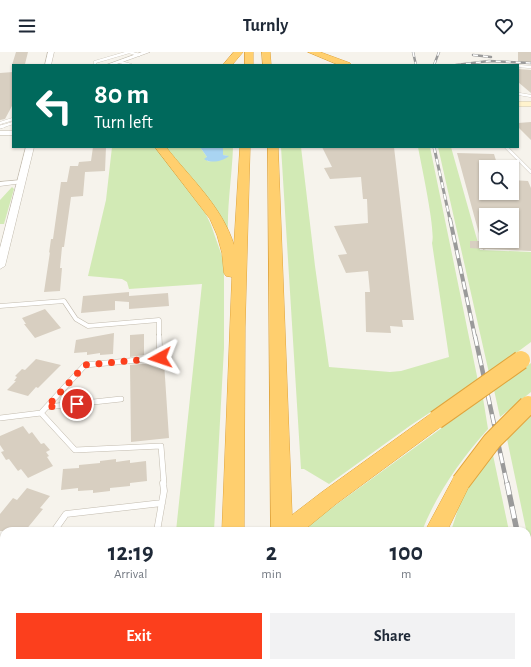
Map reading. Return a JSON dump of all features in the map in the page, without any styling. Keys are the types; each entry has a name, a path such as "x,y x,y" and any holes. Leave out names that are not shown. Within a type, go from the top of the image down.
{"highway":[{"path":"228,64 239,52"},
{"path":"249,52 249,64"},
{"path":"266,52 267,64"},
{"path":"312,52 344,64"},
{"path":"161,148 210,207 224,235 231,268 232,291 237,327"},
{"path":"233,527 237,327 245,148"},
{"path":"272,148 282,527"},
{"path":"293,527 436,420 526,356"},
{"path":"438,527 460,482 481,453 496,436 530,404"}],"main road":[{"path":"519,104 531,104"}],"street":[{"path":"48,64 51,52"},
{"path":"113,64 147,52"},
{"path":"0,134 12,133"},
{"path":"0,266 30,148"},
{"path":"0,184 21,182"}],"lane":[{"path":"95,64 95,62 129,52 139,55"},
{"path":"120,62 127,64"},
{"path":"519,66 531,67"},
{"path":"519,94 531,96"},
{"path":"0,122 12,119"},
{"path":"0,127 12,123"},
{"path":"507,148 531,172"},
{"path":"0,306 64,301 76,319 88,326 159,320 160,358 85,365 41,413 0,418"},
{"path":"47,407 121,399"},
{"path":"41,413 75,450 161,446 164,491 158,527"},
{"path":"57,527 66,514 162,503"}],"green space":[{"path":"112,148 156,148 203,208 211,225 223,259 224,348 214,527 176,527 202,284 129,289 127,282 122,279 88,276 106,200"},
{"path":"166,148 201,148 207,157 207,161 210,161 228,156 223,155 223,148 233,148 228,212 228,234"},
{"path":"281,148 301,148 329,367 390,372 401,371 449,357 432,243 432,225 418,148 430,148 478,381 411,425 329,484 304,469 301,469"},
{"path":"438,148 451,148 480,250 531,252 531,342 489,373"},
{"path":"12,187 14,189 4,224 0,224 0,200"},
{"path":"531,363 531,392 500,417 494,390"},
{"path":"483,398 488,429 468,452 450,477 424,527 306,527"},
{"path":"531,416 531,527 526,527 507,439"},
{"path":"493,455 508,527 452,527 459,506 471,482"}],"water":[{"path":"201,148 223,148 223,155 229,156 217,161 207,161 204,159 207,157"}],"building":[{"path":"16,52 28,52 25,64 12,64"},
{"path":"518,52 531,52 531,64 518,63"},
{"path":"519,69 531,70 531,93 519,83"},
{"path":"12,72 12,106 5,119 0,120 0,73"},
{"path":"531,122 531,140 519,128 519,123"},
{"path":"93,148 106,148 105,171 85,172 83,196 71,197 64,247 62,247 60,291 44,292 61,182 67,182 70,166 78,166 79,162 91,161"},
{"path":"322,148 394,148 414,320 402,320 403,327 390,326 391,333 366,332 365,292 370,292 368,271 346,273 338,255 347,254 334,226 368,223 367,199 363,199 361,177 330,179 324,168 332,167"},
{"path":"457,153 494,154 496,160 479,160 479,200 519,200 519,180 528,181 531,188 531,251 483,250 470,248 470,241 479,241 479,248 519,248 519,208 479,208 479,234"},
{"path":"129,292 129,302 115,301 115,310 81,313 83,296"},
{"path":"168,293 169,306 129,309 129,296"},
{"path":"45,309 61,328 35,338 24,324 26,324 22,318"},
{"path":"114,333 113,354 100,355 100,353 87,355 87,352 74,353 76,340"},
{"path":"144,334 144,355 130,357 130,335"},
{"path":"36,359 61,365 28,396 7,390 16,381 14,381 17,377 15,376 22,369 25,370"},
{"path":"164,362 169,438 131,442 130,365"},
{"path":"23,426 29,434 32,432 41,444 44,443 50,450 46,452 49,456 47,457 53,466 28,478 21,469 18,471 9,459 6,460 1,452 4,451 0,445 0,436"},
{"path":"116,459 116,462 130,460 130,463 146,461 147,481 130,483 130,486 110,488 110,491 93,493 93,490 78,491 78,488 61,490 63,469 79,468 79,465 100,463 100,461"},
{"path":"27,488 50,496 40,508 43,509 28,527 0,527 0,514 13,498 17,500"}],"railway":[{"path":"413,52 416,64"},
{"path":"434,64 439,52"},
{"path":"473,55 491,57"},
{"path":"464,64 489,61 531,63"},
{"path":"434,148 450,220"},
{"path":"450,219 475,337"},
{"path":"475,336 507,484"},
{"path":"507,483 516,527"}],"route":[{"path":"77,404 47,407 85,365 160,358"}]}
